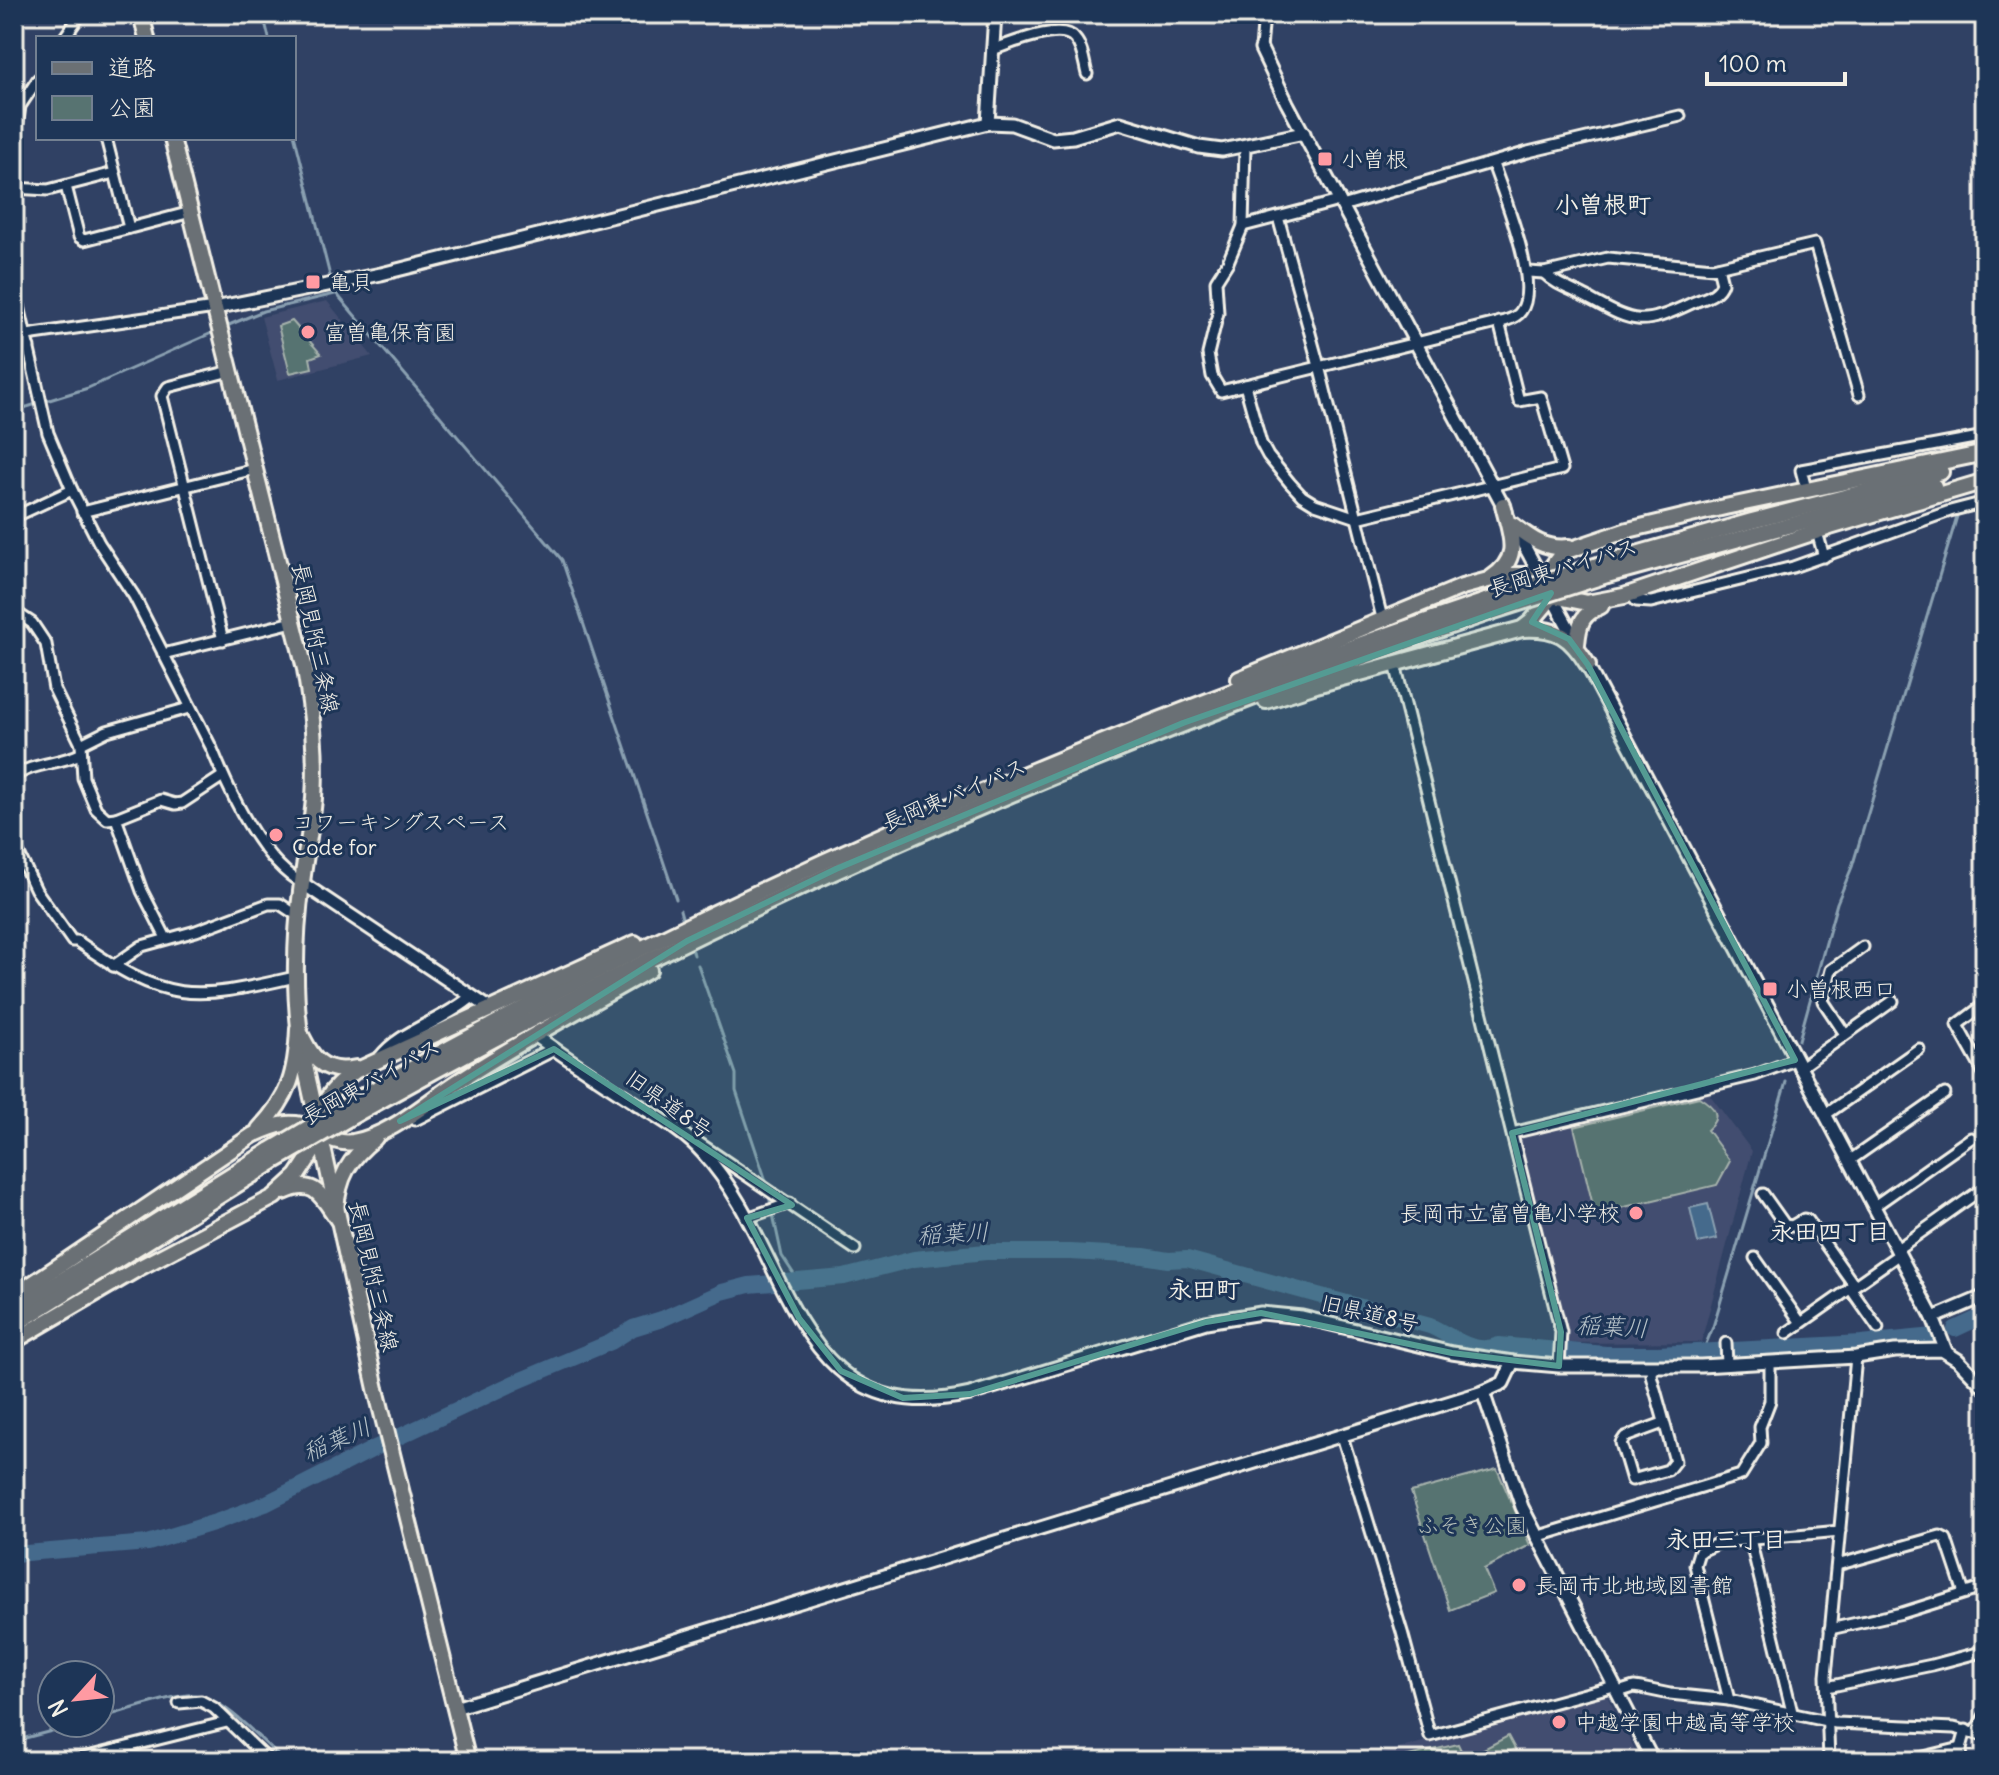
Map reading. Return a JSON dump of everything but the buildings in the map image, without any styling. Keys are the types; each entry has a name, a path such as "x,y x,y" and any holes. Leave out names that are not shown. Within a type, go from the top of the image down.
{"main road":[{"path":"141,14 146,36"},
{"name":"長岡見附三条線","path":"173,140 305,669 314,745 314,801 298,916 295,977 298,1029 376,1389 455,1708"},
{"path":"1513,525 1530,539 1549,547 1573,547 1628,530 1725,507 1985,453"},
{"name":"長岡東バイパス","path":"14,1310 355,1108 451,1047 695,922 934,812 1313,661 1796,509 1985,461"},
{"name":"長岡東バイパス","path":"1604,570 1985,474"},
{"path":"1577,644 1579,627 1585,615 1628,595 1830,527 1985,481"},
{"path":"1064,758 1341,636 1499,573 1511,554 1512,539 1503,505"},
{"path":"1490,578 1520,575 1543,579 1557,558 1573,547"},
{"path":"1522,629 1553,596 1587,603 1628,595"},
{"name":"長岡東バイパス","path":"355,1108 836,869 1039,781 1488,607"},
{"path":"1039,781 1316,685 1522,629 1544,629 1560,634 1577,648 1588,665"},
{"path":"298,1029 312,1054 326,1067 341,1071 374,1061 644,940 695,922"},
{"path":"337,1215 337,1190 346,1166 361,1149 460,1080 661,963 687,941"},
{"path":"253,1135 277,1109 288,1091 298,1029"},
{"path":"274,1197 297,1176 312,1153 320,1110 336,1087 374,1061"},
{"path":"14,1296 253,1135 274,1125 298,1122 318,1130 333,1141 347,1143 356,1142 397,1123"},
{"name":"長岡東バイパス","path":"14,1325 272,1156"},
{"path":"14,1341 139,1268 301,1185 310,1187 337,1215"},
{"path":"455,1708 468,1761"}],"street":[{"path":"65,36 81,14"},
{"path":"988,123 995,14"},
{"path":"1264,14 1261,49 1304,133 1553,596 1933,1318 1946,1351 1985,1388"},
{"path":"992,50 1064,31 1076,39 1087,74"},
{"path":"14,150 16,115 36,82"},
{"path":"1243,226 1680,116"},
{"path":"27,335 215,308 396,270 988,123 1012,124 1053,139 1073,137 1120,123 1212,150 1245,147 1304,133"},
{"path":"106,140 129,228"},
{"path":"1245,147 1243,226 1216,281 1218,313 1208,354 1212,376 1221,391 1499,322 1520,313 1528,272 1493,164"},
{"path":"14,188 48,190 114,173"},
{"path":"66,186 79,237 84,240 191,212"},
{"path":"1278,217 1381,614"},
{"path":"1528,272 1544,273 1608,258 1718,267 1815,244 1859,395"},
{"path":"1544,273 1556,284 1605,310 1643,320 1670,315 1716,293 1722,283 1718,267"},
{"path":"14,284 17,308 27,335 48,433 72,490 99,543 134,596 223,776 269,856 279,868 485,1005"},
{"path":"1245,385 1261,443 1290,483 1315,504 1357,518 1562,469 1541,397 1519,401 1499,322"},
{"path":"14,351 29,347"},
{"path":"223,640 162,396 164,390 230,371"},
{"path":"1805,485 1801,470 1985,436"},
{"path":"82,512 255,469"},
{"path":"14,517 72,490"},
{"path":"1628,595 1636,601 1651,602 1824,557 1985,502"},
{"path":"1819,539 1824,557"},
{"path":"14,611 32,623 46,644 54,689 80,749 83,778 96,809 107,819 161,800 182,803 223,776"},
{"path":"163,654 293,622"},
{"path":"1396,668 1561,1332 1559,1366"},
{"path":"14,777 23,771 66,761 107,731 189,708"},
{"path":"116,818 142,891 166,938"},
{"path":"14,844 36,890 72,941 77,941 113,966 162,989 205,994 234,991 295,977"},
{"path":"113,966 142,946 275,903 298,916"},
{"path":"1845,1034 1823,1001 1831,970 1863,947"},
{"path":"374,1061 388,1046 455,1011 471,997"},
{"path":"1512,1133 1797,1064 1893,1001"},
{"path":"1984,1069 1957,1025 1985,1004"},
{"name":"旧県道8号","path":"539,1038 673,1126 701,1150 747,1218 808,1333 833,1364 862,1385 903,1398 932,1401 970,1394 1206,1322 1261,1313 1302,1317 1452,1353 1559,1366 1652,1367 1856,1357 1895,1351 1946,1351"},
{"path":"397,1123 414,1119 554,1049"},
{"path":"1825,1115 1919,1049"},
{"path":"1849,1161 1945,1094"},
{"path":"673,1126 855,1249"},
{"path":"1873,1207 1971,1138"},
{"path":"1787,1333 1985,1187"},
{"path":"1763,1194 1785,1225 1792,1226 1808,1220 1878,1328"},
{"path":"747,1218 790,1203"},
{"path":"1755,1258 1801,1323"},
{"path":"1933,1318 1985,1296"},
{"path":"1726,1343 1727,1362"},
{"path":"1829,1761 1827,1687 1830,1629 1856,1357"},
{"path":"455,1708 1483,1392 1503,1383 1511,1372 1513,1362"},
{"path":"1536,1537 1741,1475 1761,1443 1760,1427 1770,1401 1770,1362"},
{"path":"1652,1367 1651,1375 1674,1465 1668,1470 1632,1480 1620,1447 1622,1440 1663,1423"},
{"path":"1483,1392 1511,1479 1536,1537 1655,1761 1677,1757 1704,1761"},
{"path":"1342,1436 1402,1632 1430,1736 1634,1687 1729,1700 1828,1721 1975,1733"},
{"path":"1729,1700 1695,1558 1711,1544 1840,1531"},
{"path":"1837,1565 1940,1536 1946,1539 1964,1593"},
{"path":"1750,1539 1792,1712"},
{"path":"1830,1629 1902,1613 1985,1587"},
{"path":"1827,1687 1985,1651"},
{"path":"179,1703 201,1701 214,1708 263,1759"},
{"path":"1907,1761 1961,1748 1975,1733 1985,1715"},
{"path":"71,1761 227,1722"},
{"path":"1961,1748 1962,1761"}],"highlighted area":[{"path":"1551,593 1532,622 1569,639 1588,665 1795,1060 1512,1133 1561,1332 1559,1366 1452,1353 1261,1313 1206,1322 970,1394 903,1398 841,1371 799,1318 747,1218 792,1205 554,1049 400,1121 687,941 836,869 1183,723"}],"shaded area":[{"name":"富曽亀保育園","path":"327,301 372,356 278,380 261,317"},
{"name":"長岡市立富曽亀小学校","path":"1707,1091 1752,1151 1701,1342 1567,1343 1517,1138"},
{"path":"1708,1204 1717,1239 1698,1243 1690,1208"},
{"name":"中越学園中越高等学校","path":"1605,1692 1641,1761 1355,1761 1530,1712"}],"green space":[{"path":"292,321 321,354 310,358 312,368 290,373 278,326"},
{"path":"1699,1097 1715,1112 1715,1120 1707,1130 1730,1161 1717,1185 1595,1214 1574,1127"},
{"name":"ふそき公園","path":"1497,1469 1530,1545 1484,1569 1494,1593 1450,1610 1411,1492"},
{"path":"1508,1736 1515,1749 1488,1761 1482,1750"},
{"path":"1458,1744 1466,1761 1388,1761"}],"waterway":[{"path":"263,14 268,36"},
{"path":"296,140 330,276"},
{"path":"335,292 562,560 676,899"},
{"path":"224,327 263,311 335,294"},
{"path":"14,411 88,388 214,332"},
{"path":"1982,432 1985,421"},
{"path":"1799,1040 1837,903 1852,867 1958,513"},
{"path":"680,910 682,917"},
{"path":"693,951 694,955"},
{"path":"698,965 736,1074 736,1091 767,1184"},
{"path":"1703,1351 1713,1327 1786,1082"},
{"path":"769,1196 782,1256 799,1282"},
{"name":"稲葉川","path":"14,1554 148,1543 216,1522 265,1504 377,1447 611,1342 633,1328 662,1319 722,1292 749,1285 844,1277 914,1259 986,1252 1071,1252 1187,1259 1430,1326 1480,1348 1499,1345 1606,1354 1658,1354 1935,1336"},
{"name":"稲葉川","path":"1955,1329 1985,1315"},
{"path":"116,1713 176,1697 206,1697 230,1712 284,1761"},
{"path":"14,1741 36,1735"}],"place":[{"name":"小曽根","path":"1325,159"},
{"name":"亀貝","path":"313,282"},
{"name":"富曽亀保育園","path":"308,332"},
{"name":"コワーキングスペース Code for","path":"276,835"},
{"name":"小曽根西口","path":"1770,989"},
{"name":"長岡市立富曽亀小学校","path":"1636,1213"},
{"name":"長岡市北地域図書館","path":"1519,1585"},
{"name":"中越学園中越高等学校","path":"1559,1722"}],"district":[{"name":"小曽根町","path":"1603,205"},
{"name":"永田四丁目","path":"1830,1232"},
{"name":"永田町","path":"1204,1290"},
{"name":"永田三丁目","path":"1726,1540"}]}
